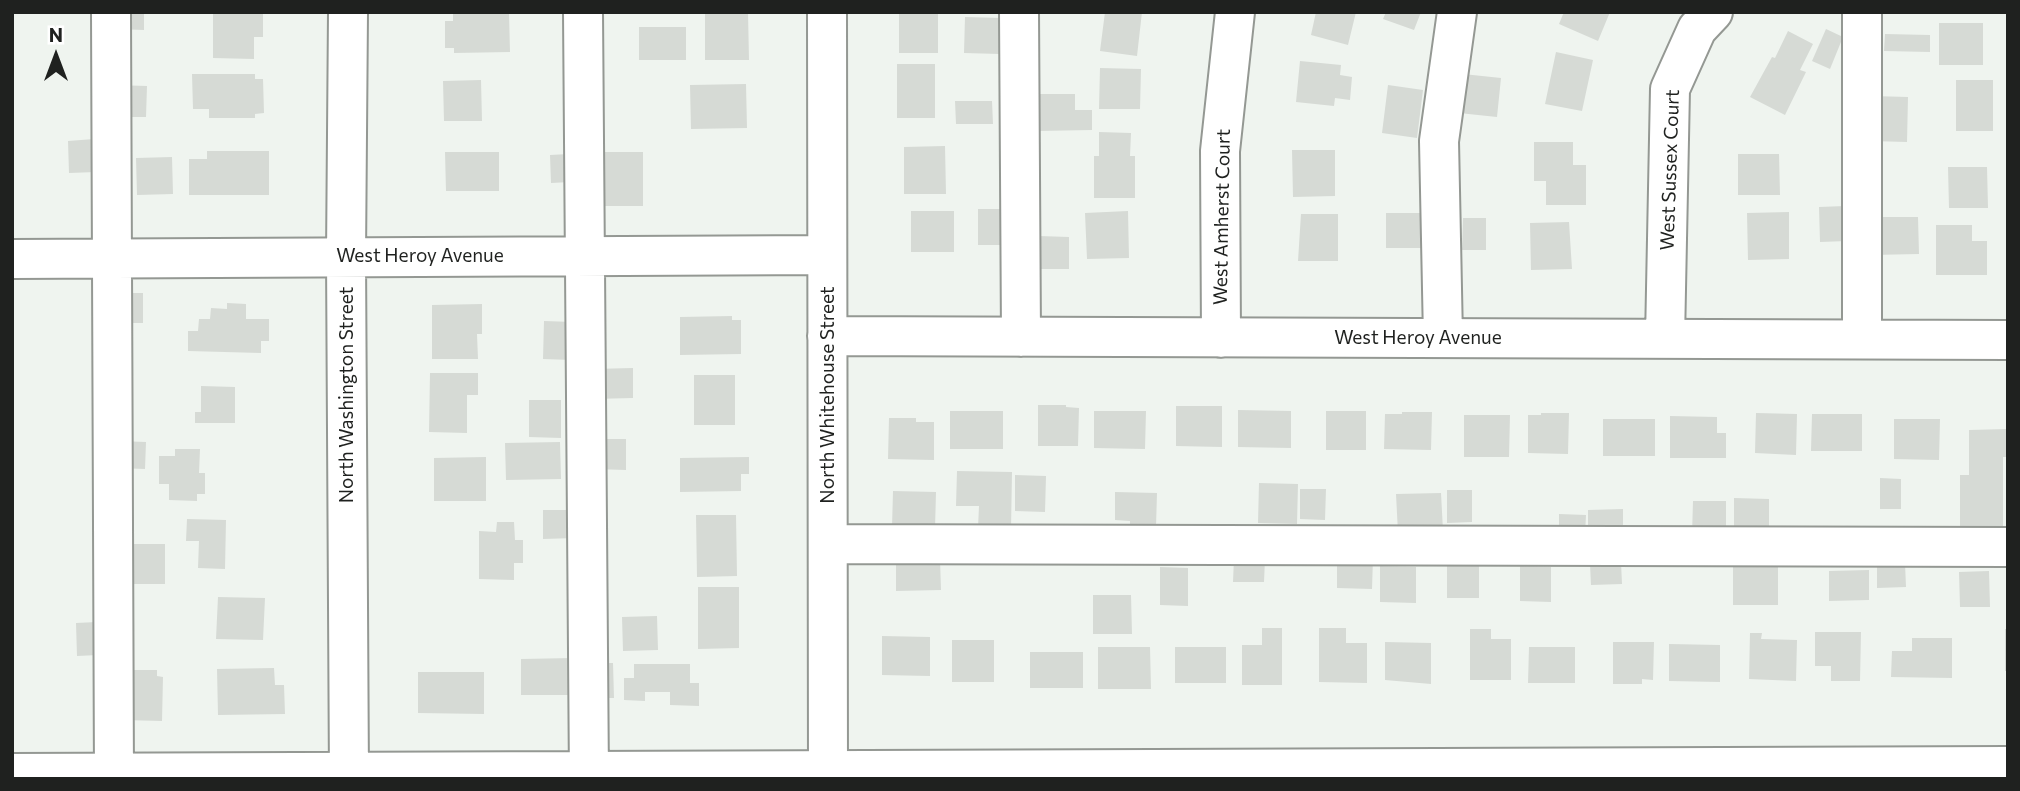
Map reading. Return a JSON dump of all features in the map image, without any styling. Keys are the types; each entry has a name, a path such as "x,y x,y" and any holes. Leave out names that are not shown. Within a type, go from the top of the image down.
{"street":[{"path":"111,12 114,776"},
{"name":"North Washington Street","path":"348,12 346,256 349,775"},
{"path":"583,12 589,775"},
{"name":"North Whitehouse Street","path":"827,12 828,775"},
{"path":"1018,12 1021,337"},
{"name":"West Amherst Court","path":"1221,338 1220,151 1235,12"},
{"path":"1443,338 1439,141 1457,12"},
{"name":"West Sussex Court","path":"1665,339 1670,89 1697,29 1713,12"},
{"path":"1861,12 1863,340"},
{"name":"West Heroy Avenue","path":"12,259 827,255"},
{"name":"West Heroy Avenue","path":"827,336 2008,340"},
{"path":"828,544 2008,547"},
{"path":"12,773 114,776 1776,773 2008,766"}],"building":[{"path":"115,12 144,12 144,30 115,29"},
{"path":"213,12 263,12 263,37 254,37 254,59 213,58"},
{"path":"705,12 748,12 749,60 705,60"},
{"path":"899,12 938,12 938,53 899,53"},
{"path":"1105,12 1142,12 1137,56 1100,51"},
{"path":"1316,12 1356,12 1348,45 1311,35"},
{"path":"1386,12 1421,12 1414,30 1383,19"},
{"path":"1564,12 1610,12 1598,41 1559,24"},
{"path":"509,13 510,52 454,53 454,48 445,48 445,21 453,21 453,14"},
{"path":"965,17 1001,18 1000,54 964,53"},
{"path":"1939,23 1983,23 1983,65 1939,65"},
{"path":"639,27 686,27 686,60 639,60"},
{"path":"1826,29 1843,37 1830,69 1812,61"},
{"path":"1788,31 1813,44 1800,70 1806,72 1785,115 1750,97 1772,57 1775,58"},
{"path":"1885,34 1930,35 1930,52 1884,51"},
{"path":"1556,52 1593,60 1582,111 1545,104"},
{"path":"1300,61 1341,65 1340,75 1352,77 1350,100 1335,98 1334,106 1296,102"},
{"path":"897,64 935,64 935,118 897,118"},
{"path":"1100,68 1141,69 1140,109 1099,109"},
{"path":"192,74 255,74 255,79 263,79 264,113 255,114 255,118 209,118 209,109 193,109"},
{"path":"1463,74 1501,78 1497,117 1459,113"},
{"path":"481,80 482,121 444,121 443,81"},
{"path":"1956,80 1993,80 1993,131 1956,131"},
{"path":"746,84 747,128 691,129 690,85"},
{"path":"115,85 147,86 146,117 114,117"},
{"path":"1388,85 1423,90 1417,138 1382,133"},
{"path":"1036,94 1075,94 1075,110 1092,110 1092,130 1037,131"},
{"path":"1872,96 1908,97 1907,142 1871,141"},
{"path":"955,101 992,101 993,124 956,124"},
{"path":"1099,132 1131,133 1130,156 1135,156 1135,198 1094,198 1094,156 1099,156"},
{"path":"94,139 96,172 69,173 68,141"},
{"path":"1534,142 1573,142 1573,165 1586,165 1586,205 1546,205 1546,181 1534,181"},
{"path":"945,146 946,194 904,194 904,147"},
{"path":"1292,150 1335,150 1335,196 1293,197"},
{"path":"207,151 269,151 269,195 189,195 189,159 207,159"},
{"path":"445,152 499,152 499,191 446,191"},
{"path":"598,152 643,152 643,206 599,206"},
{"path":"569,154 570,182 551,183 550,155"},
{"path":"1738,154 1779,154 1780,195 1738,195"},
{"path":"172,157 173,194 137,195 136,158"},
{"path":"1948,167 1987,167 1988,208 1949,208"},
{"path":"1845,206 1847,241 1820,242 1819,207"},
{"path":"978,209 1003,209 1003,245 978,245"},
{"path":"911,211 954,211 954,252 911,252"},
{"path":"1128,211 1129,258 1087,259 1085,213"},
{"path":"1789,212 1789,259 1748,260 1747,213"},
{"path":"1386,213 1423,213 1423,248 1386,248"},
{"path":"1301,214 1338,214 1338,261 1298,261"},
{"path":"1870,217 1918,217 1919,254 1871,255"},
{"path":"1463,218 1486,218 1486,250 1462,250"},
{"path":"1569,222 1572,269 1531,270 1530,223"},
{"path":"1936,225 1972,225 1972,241 1987,241 1987,275 1936,275"},
{"path":"1039,236 1069,237 1069,269 1038,269"},
{"path":"118,293 143,293 143,323 118,323"},
{"path":"227,303 246,304 246,319 269,319 269,341 261,341 261,353 188,351 188,331 198,331 199,319 210,319 211,308 227,309"},
{"path":"482,304 482,334 477,334 478,359 432,359 432,305"},
{"path":"732,316 732,320 741,320 741,354 680,355 680,317"},
{"path":"544,321 573,322 572,360 543,359"},
{"path":"633,368 633,398 593,399 593,369"},
{"path":"430,373 478,373 478,395 467,395 467,433 429,432"},
{"path":"694,375 735,375 735,425 694,425"},
{"path":"201,386 235,387 235,423 195,423 195,412 201,412"},
{"path":"529,400 561,400 561,438 529,437"},
{"path":"1038,405 1079,408 1078,446 1038,446"},
{"path":"1176,406 1222,406 1222,447 1176,446"},
{"path":"1238,410 1291,411 1291,448 1238,447"},
{"path":"950,411 1003,411 1003,449 950,449"},
{"path":"1094,411 1146,411 1145,449 1094,448"},
{"path":"1326,411 1366,411 1366,450 1326,450"},
{"path":"1432,412 1431,450 1384,449 1385,414"},
{"path":"1569,413 1568,454 1528,453 1528,415"},
{"path":"1756,413 1797,414 1796,455 1755,453"},
{"path":"1812,414 1862,414 1862,451 1811,451"},
{"path":"1464,415 1510,415 1509,457 1464,457"},
{"path":"1670,416 1717,417 1717,433 1726,433 1726,458 1670,458"},
{"path":"889,418 916,418 916,422 934,422 934,460 888,459"},
{"path":"1603,419 1655,419 1655,456 1603,456"},
{"path":"1894,419 1940,419 1939,460 1894,459"},
{"path":"2007,429 2007,457 2003,457 2003,532 1960,532 1960,475 1969,475 1969,430"},
{"path":"595,439 626,439 626,470 594,469"},
{"path":"118,441 146,442 145,469 117,468"},
{"path":"560,442 561,479 506,480 505,443"},
{"path":"175,449 200,449 199,473 205,473 205,494 197,494 197,501 169,500 169,484 159,484 159,456 175,456"},
{"path":"486,457 486,501 434,501 434,458"},
{"path":"749,457 749,474 741,474 741,491 680,492 680,458"},
{"path":"957,471 1012,472 1011,529 978,528 979,506 956,506"},
{"path":"1015,475 1046,476 1045,512 1015,511"},
{"path":"1880,478 1901,479 1901,509 1880,509"},
{"path":"1259,483 1298,484 1297,524 1258,523"},
{"path":"1300,489 1326,489 1325,520 1300,519"},
{"path":"1447,490 1472,490 1472,522 1447,523"},
{"path":"893,491 936,492 935,529 892,528"},
{"path":"1115,492 1157,493 1156,527 1130,526 1130,521 1115,520"},
{"path":"1441,493 1443,531 1398,533 1396,494"},
{"path":"1734,498 1769,499 1769,536 1734,536"},
{"path":"1693,501 1726,501 1726,535 1692,535"},
{"path":"1623,509 1623,536 1588,537 1588,510"},
{"path":"543,510 575,510 575,538 543,539"},
{"path":"1559,514 1586,515 1585,535 1559,534"},
{"path":"696,515 736,515 737,576 697,577"},
{"path":"187,519 226,520 225,569 198,568 199,541 186,541"},
{"path":"497,522 514,522 515,540 523,540 523,563 514,563 514,580 479,579 479,531 496,532"},
{"path":"118,544 165,544 165,584 118,584"},
{"path":"1234,558 1265,559 1264,582 1233,582"},
{"path":"1337,558 1373,558 1372,589 1337,588"},
{"path":"940,559 941,590 896,591 896,560"},
{"path":"1621,562 1622,584 1591,585 1590,564"},
{"path":"1733,562 1778,562 1778,605 1733,605"},
{"path":"1447,563 1479,563 1479,598 1447,598"},
{"path":"1905,563 1906,587 1877,588 1877,564"},
{"path":"1380,566 1416,567 1416,603 1380,602"},
{"path":"1520,566 1551,567 1551,602 1520,601"},
{"path":"1160,567 1188,568 1188,606 1160,605"},
{"path":"1869,570 1869,600 1829,601 1829,571"},
{"path":"1989,571 1990,607 1960,607 1959,572"},
{"path":"698,587 739,587 739,648 698,649"},
{"path":"1093,595 1131,595 1132,634 1093,634"},
{"path":"218,597 265,598 263,640 216,639"},
{"path":"657,616 658,650 623,651 622,617"},
{"path":"97,622 98,655 77,656 76,623"},
{"path":"1262,628 1282,628 1282,685 1242,685 1242,645 1262,645"},
{"path":"1319,628 1346,628 1346,643 1367,643 1367,683 1319,682"},
{"path":"1470,629 1491,629 1491,639 1511,639 1511,680 1470,680"},
{"path":"2005,629 2008,629 2008,671 2005,671"},
{"path":"1815,632 1861,632 1860,681 1831,681 1831,666 1815,666"},
{"path":"1750,633 1762,633 1761,639 1797,640 1796,681 1749,679"},
{"path":"882,636 930,637 930,676 882,675"},
{"path":"1912,638 1952,638 1952,678 1891,677 1892,651 1912,651"},
{"path":"952,640 994,640 994,682 952,682"},
{"path":"1385,642 1431,643 1431,684 1385,680"},
{"path":"1613,642 1654,642 1653,680 1642,679 1642,684 1613,684"},
{"path":"1669,644 1720,645 1720,682 1669,681"},
{"path":"1098,647 1150,647 1151,689 1098,689"},
{"path":"1175,647 1226,647 1226,683 1175,683"},
{"path":"1529,647 1575,647 1575,683 1528,683"},
{"path":"1030,652 1083,652 1083,688 1030,688"},
{"path":"573,658 573,695 521,695 521,659"},
{"path":"592,663 613,663 614,698 593,698"},
{"path":"634,664 690,664 690,683 699,683 699,706 670,705 670,692 645,692 645,701 624,700 624,678 634,678"},
{"path":"274,668 275,685 284,685 285,714 218,715 217,669"},
{"path":"126,670 157,670 157,676 163,677 162,721 123,720"},
{"path":"418,672 484,672 484,714 418,713"}]}
